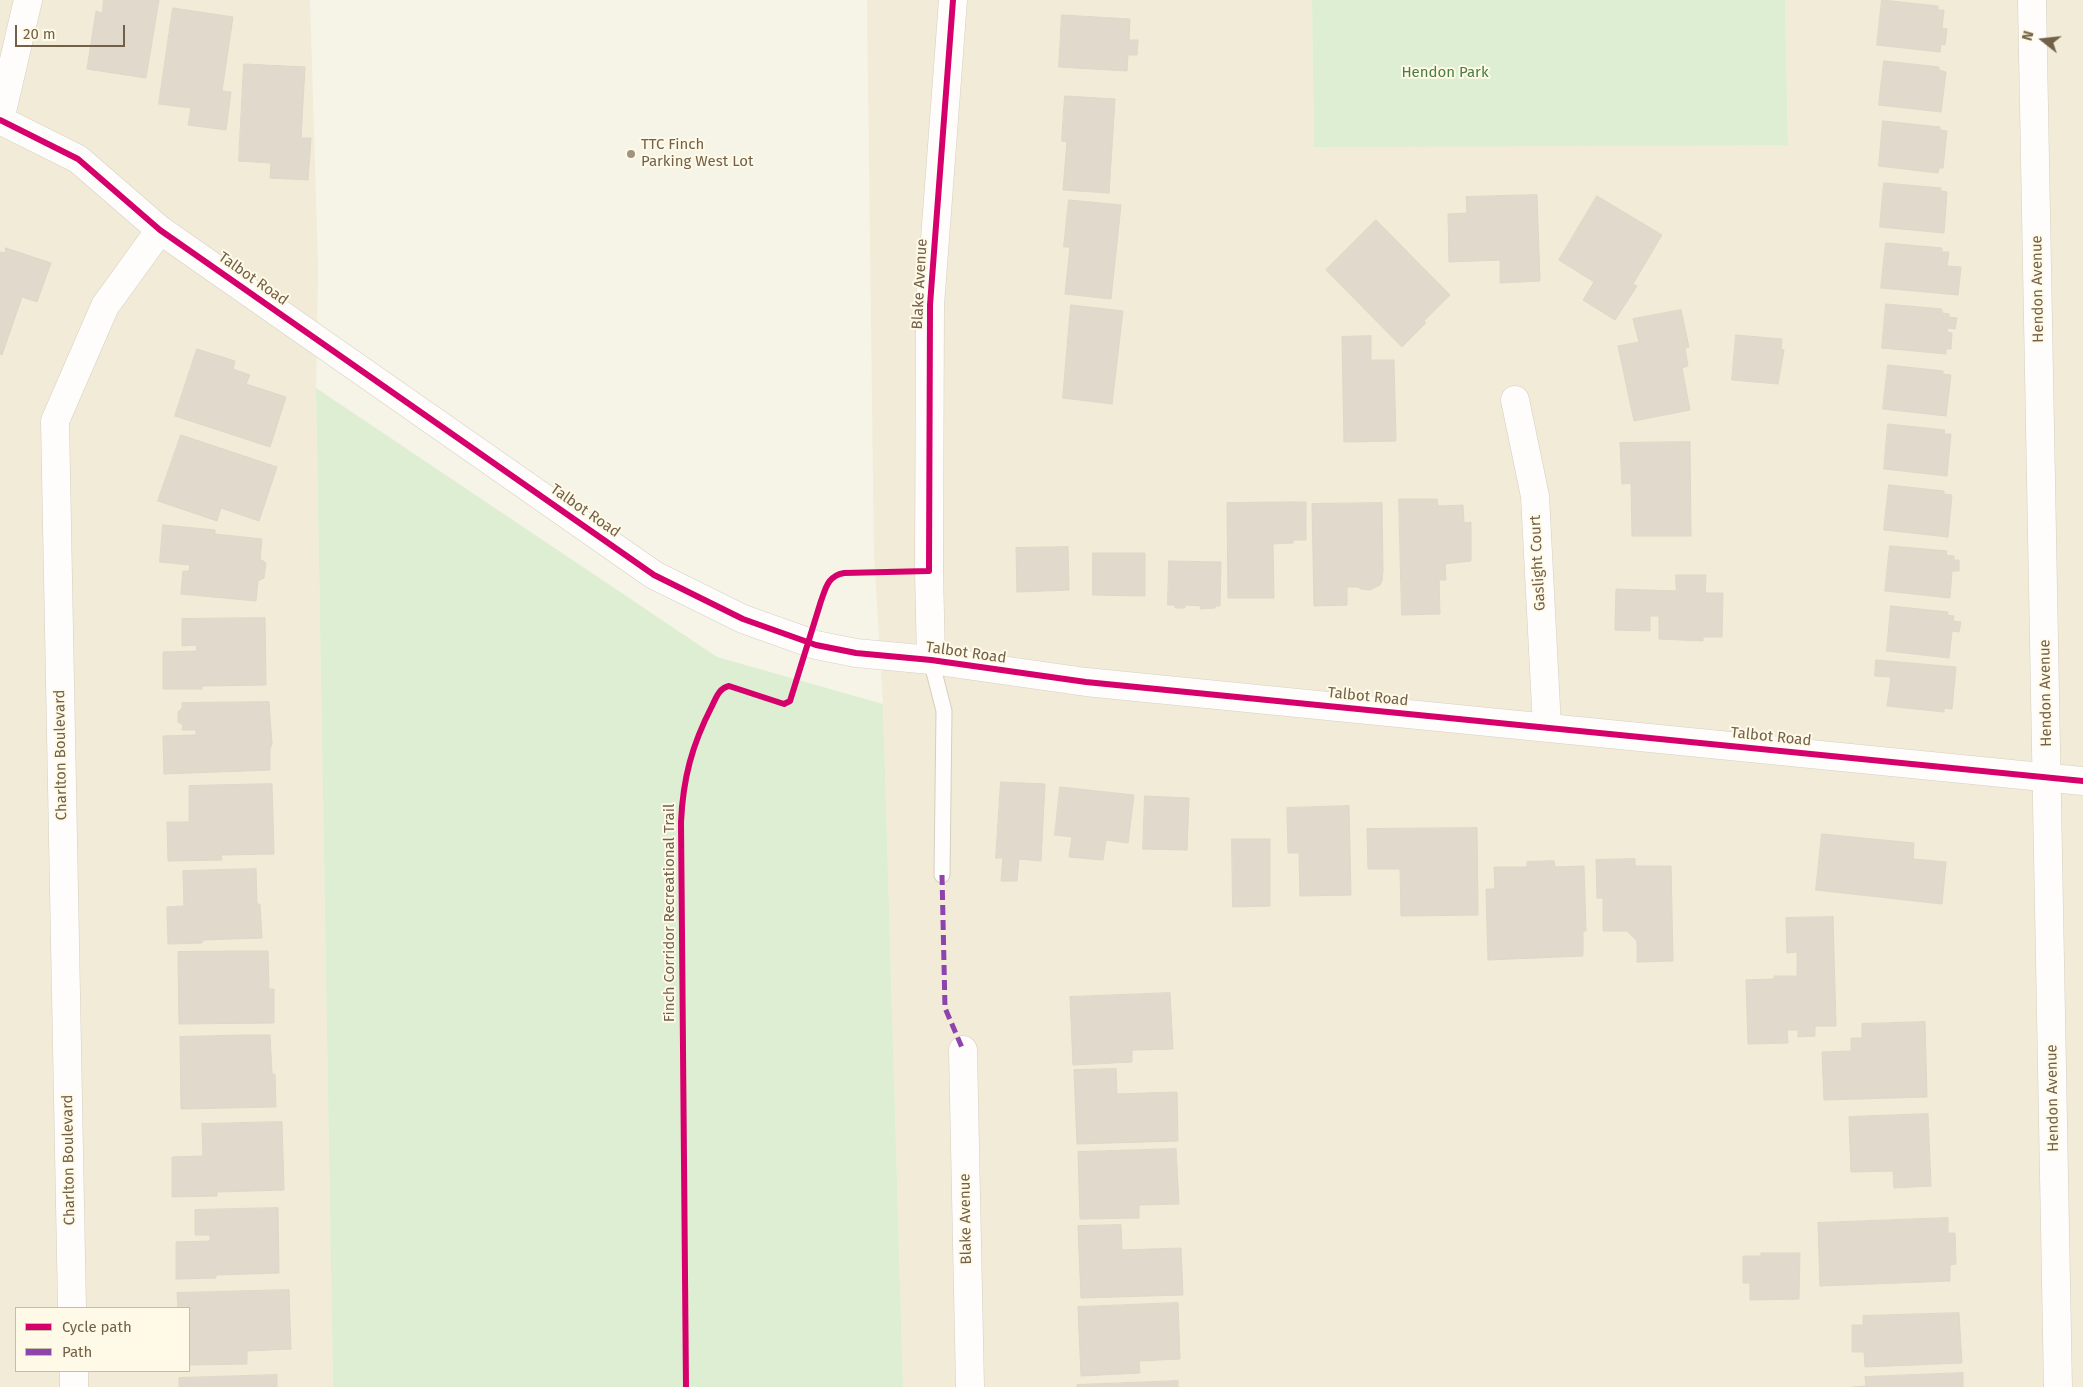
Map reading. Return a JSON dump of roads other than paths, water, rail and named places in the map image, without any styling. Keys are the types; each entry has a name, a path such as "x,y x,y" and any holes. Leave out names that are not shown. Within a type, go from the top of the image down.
{"street":[{"path":"0,120 28,0"},
{"name":"Blake Avenue","path":"931,660 929,571 930,305 953,0"},
{"name":"Hendon Avenue","path":"2032,0 2058,1387"},
{"name":"Talbot Road","path":"0,120 78,159 160,230 654,575 743,619 808,642 856,653 931,660 1086,682 2083,781"},
{"name":"Charlton Boulevard","path":"72,1307 55,421 105,306 160,230"},
{"name":"Gaslight Court","path":"1515,400 1535,496 1547,727"},
{"name":"Blake Avenue","path":"962,1050 970,1387"},
{"path":"74,1372 74,1387"}],"lane":[{"path":"931,660 944,711 942,875"}],"place":[{"name":"TTC Finch Parking West Lot","path":"631,154"}],"park label":[{"name":"Hendon Park","path":"1445,73"}]}
